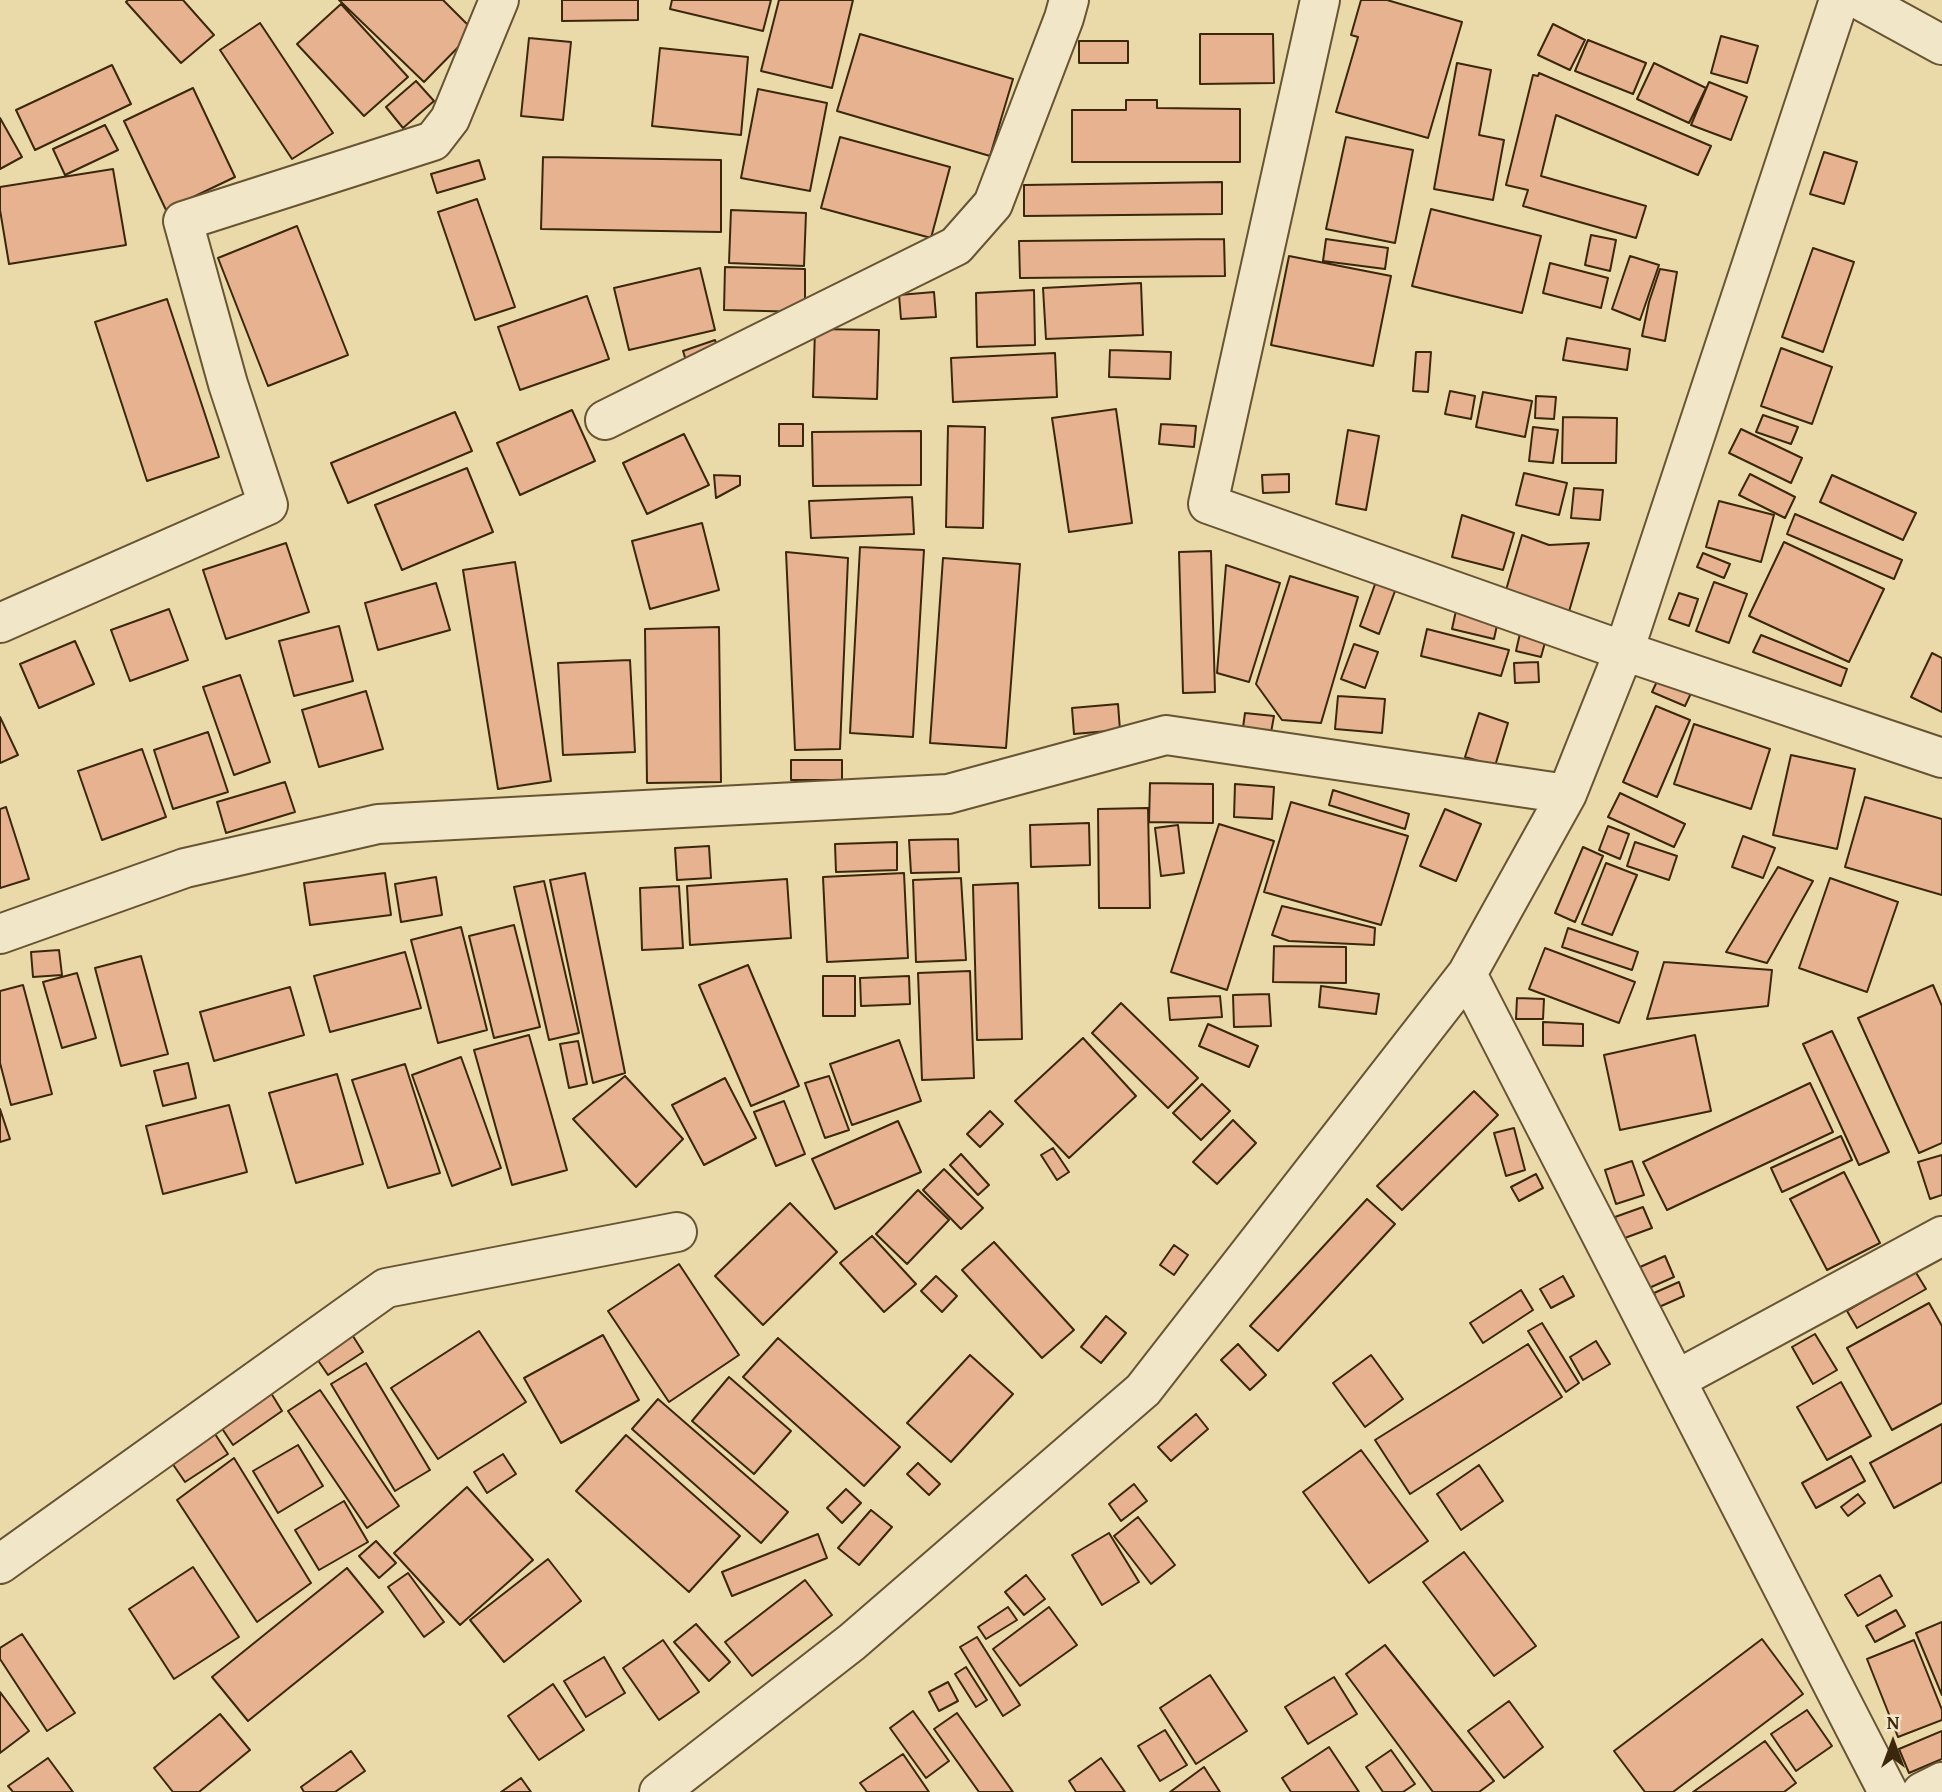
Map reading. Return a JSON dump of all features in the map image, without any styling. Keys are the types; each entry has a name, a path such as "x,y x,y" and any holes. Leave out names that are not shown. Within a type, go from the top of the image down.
{"street":[{"path":"0,623 268,505 228,384 183,221 433,141 450,119 499,0"},
{"path":"605,420 956,246 993,204 1065,18 1069,0"},
{"path":"1320,0 1208,504 1624,651 1942,758"},
{"path":"659,1792 852,1642 1143,1390 1466,974 1567,794 1624,651 1839,0"},
{"path":"1860,0 1942,45"},
{"path":"0,934 185,868 378,824 948,794 1166,735 1567,794"},
{"path":"1466,974 1888,1792"},
{"path":"0,1564 386,1289 677,1231"},
{"path":"1676,1380 1942,1236"},
{"path":"1922,1792 1942,1782"}],"building":[{"path":"183,0 214,35 181,63 126,2"},
{"path":"339,0 443,0 474,31 424,82"},
{"path":"562,0 638,0 638,20 562,21"},
{"path":"672,0 771,0 763,31 670,9"},
{"path":"779,0 853,0 832,88 761,71"},
{"path":"1361,0 1387,0 1462,22 1428,138 1336,112 1358,37 1351,35"},
{"path":"341,4 408,77 364,116 297,44"},
{"path":"260,23 333,133 292,159 220,50"},
{"path":"1553,24 1585,40 1570,70 1538,55"},
{"path":"860,34 1013,79 990,156 837,111"},
{"path":"1200,34 1273,34 1274,83 1200,84"},
{"path":"1721,36 1758,46 1747,83 1711,73"},
{"path":"529,38 571,42 563,120 521,116"},
{"path":"1588,40 1646,63 1633,94 1575,71"},
{"path":"1079,41 1128,41 1128,63 1079,63"},
{"path":"660,48 748,57 741,135 652,126"},
{"path":"1457,63 1491,70 1479,135 1504,140 1493,200 1434,189"},
{"path":"1654,63 1706,88 1689,123 1637,99"},
{"path":"112,65 131,104 35,150 16,110"},
{"path":"1539,73 1711,146 1698,175 1556,115 1541,176 1646,206 1636,238 1523,206 1528,190 1506,185 1533,75 1538,76"},
{"path":"416,81 434,101 403,128 386,107"},
{"path":"1709,82 1747,97 1731,140 1691,125"},
{"path":"193,88 235,177 166,210 124,121"},
{"path":"758,89 827,103 810,191 741,178"},
{"path":"1126,100 1157,100 1157,108 1240,109 1240,162 1072,162 1072,110 1126,110"},
{"path":"0,118 22,157 0,169"},
{"path":"105,125 118,150 65,175 53,149"},
{"path":"840,137 950,167 931,238 821,208"},
{"path":"1346,137 1413,150 1395,243 1326,229"},
{"path":"1824,152 1857,162 1844,204 1810,194"},
{"path":"543,157 721,160 721,232 541,229"},
{"path":"479,160 485,179 437,193 431,174"},
{"path":"113,169 126,245 9,264 0,210 0,187"},
{"path":"1222,182 1222,214 1024,216 1024,185"},
{"path":"477,199 515,307 475,320 438,212"},
{"path":"1431,209 1541,236 1522,313 1412,286"},
{"path":"731,210 806,213 804,266 729,263"},
{"path":"297,226 348,355 268,386 218,258"},
{"path":"1591,235 1616,240 1610,271 1585,265"},
{"path":"1224,239 1225,276 1020,278 1019,241"},
{"path":"1326,239 1388,248 1385,269 1323,261"},
{"path":"1813,248 1854,262 1823,352 1782,337"},
{"path":"1289,256 1391,276 1373,366 1271,345"},
{"path":"1630,256 1659,265 1640,320 1612,309"},
{"path":"1550,263 1608,278 1601,308 1543,293"},
{"path":"725,267 805,269 805,312 724,310"},
{"path":"700,268 715,330 629,350 614,288"},
{"path":"1660,269 1677,272 1665,341 1642,336"},
{"path":"1141,283 1143,335 1046,339 1043,288"},
{"path":"1034,290 1035,345 977,347 976,293"},
{"path":"934,292 936,317 901,319 899,295"},
{"path":"587,296 609,359 520,390 498,327"},
{"path":"167,299 219,457 147,481 95,322"},
{"path":"815,329 879,330 877,399 813,397"},
{"path":"1567,338 1630,349 1627,370 1563,360"},
{"path":"715,340 721,356 688,367 683,351"},
{"path":"1781,348 1832,367 1812,424 1761,406"},
{"path":"1110,350 1171,352 1170,379 1109,377"},
{"path":"1416,352 1431,352 1428,392 1413,391"},
{"path":"1055,353 1057,397 953,402 951,358"},
{"path":"1450,391 1475,396 1471,419 1445,414"},
{"path":"1483,392 1532,401 1525,437 1476,427"},
{"path":"1536,396 1556,397 1554,419 1535,418"},
{"path":"1116,409 1132,523 1069,532 1052,418"},
{"path":"572,410 595,461 520,495 497,443"},
{"path":"455,412 472,451 348,503 331,463"},
{"path":"1763,415 1798,427 1791,444 1756,432"},
{"path":"1563,417 1617,418 1616,463 1562,463"},
{"path":"779,424 803,424 803,446 779,446"},
{"path":"1161,424 1196,426 1194,447 1159,444"},
{"path":"948,426 985,427 983,528 946,527"},
{"path":"1533,427 1558,430 1553,463 1529,461"},
{"path":"1741,429 1802,458 1791,483 1729,453"},
{"path":"1348,430 1379,436 1366,510 1336,504"},
{"path":"921,431 921,485 813,486 812,432"},
{"path":"684,434 709,485 647,514 623,463"},
{"path":"467,468 493,532 402,570 375,505"},
{"path":"1524,473 1567,483 1559,515 1516,505"},
{"path":"1289,474 1289,492 1263,493 1262,475"},
{"path":"1750,474 1795,497 1785,518 1739,495"},
{"path":"714,475 740,476 740,485 716,498"},
{"path":"1832,475 1916,513 1903,540 1820,502"},
{"path":"1574,488 1603,490 1600,520 1571,518"},
{"path":"912,497 914,534 811,538 809,501"},
{"path":"1719,501 1774,515 1761,562 1706,547"},
{"path":"1795,514 1902,560 1894,579 1787,534"},
{"path":"1462,515 1514,533 1503,570 1452,557"},
{"path":"702,523 719,590 650,609 632,541"},
{"path":"1522,535 1549,545 1589,543 1568,615 1504,597"},
{"path":"1784,542 1884,589 1849,662 1749,616"},
{"path":"286,543 309,612 226,639 203,570"},
{"path":"860,547 924,550 913,737 850,733"},
{"path":"1211,551 1215,692 1183,693 1179,552"},
{"path":"786,552 848,558 840,749 795,750"},
{"path":"1703,553 1730,564 1724,578 1697,567"},
{"path":"943,558 1020,564 1006,748 930,743"},
{"path":"515,562 551,781 498,789 463,570"},
{"path":"1226,565 1280,583 1249,682 1217,673"},
{"path":"1290,576 1358,597 1321,723 1282,720 1256,684"},
{"path":"1378,576 1398,583 1379,634 1360,626"},
{"path":"1714,582 1747,594 1729,643 1696,631"},
{"path":"436,583 450,630 378,650 365,603"},
{"path":"1679,593 1698,599 1689,626 1669,619"},
{"path":"1457,606 1499,616 1494,639 1452,629"},
{"path":"169,609 188,660 130,681 111,630"},
{"path":"339,626 353,681 294,696 279,641"},
{"path":"719,627 721,782 647,783 645,629"},
{"path":"1427,629 1509,650 1501,676 1421,656"},
{"path":"1521,629 1547,635 1541,657 1516,651"},
{"path":"1761,635 1847,669 1841,686 1753,652"},
{"path":"75,641 94,684 39,708 20,664"},
{"path":"1354,644 1378,652 1365,688 1341,679"},
{"path":"1932,653 1942,658 1942,712 1911,697"},
{"path":"630,660 635,752 563,755 558,663"},
{"path":"1538,662 1539,682 1515,683 1514,663"},
{"path":"240,675 270,762 234,775 203,687"},
{"path":"1660,675 1693,689 1685,706 1652,692"},
{"path":"366,691 383,749 319,767 302,710"},
{"path":"1338,696 1385,699 1382,733 1335,729"},
{"path":"1118,704 1120,730 1074,734 1072,708"},
{"path":"1656,706 1690,720 1657,797 1623,782"},
{"path":"1245,713 1274,716 1270,738 1242,735"},
{"path":"1479,713 1508,723 1495,766 1465,757"},
{"path":"0,717 18,755 0,763"},
{"path":"1694,724 1770,749 1751,809 1674,784"},
{"path":"208,732 228,792 173,809 154,750"},
{"path":"142,749 166,817 102,840 78,771"},
{"path":"1791,755 1855,769 1837,849 1773,835"},
{"path":"791,760 842,760 842,780 791,780"},
{"path":"285,782 295,812 226,833 217,802"},
{"path":"1150,783 1213,784 1213,823 1149,822"},
{"path":"1235,784 1274,787 1272,819 1234,817"},
{"path":"1333,790 1409,814 1405,829 1329,805"},
{"path":"1620,793 1685,824 1674,847 1608,817"},
{"path":"1865,797 1942,819 1942,895 1845,867"},
{"path":"1291,802 1408,836 1381,925 1264,892"},
{"path":"6,807 29,879 0,888 0,809"},
{"path":"1148,808 1150,908 1099,908 1098,809"},
{"path":"1445,809 1481,824 1456,881 1420,866"},
{"path":"1089,823 1090,865 1031,867 1030,825"},
{"path":"1219,824 1274,841 1227,990 1171,972"},
{"path":"1178,825 1184,873 1161,876 1155,828"},
{"path":"1608,826 1629,834 1620,859 1599,850"},
{"path":"1743,836 1775,848 1763,878 1732,867"},
{"path":"958,839 959,872 911,873 909,840"},
{"path":"897,842 897,870 836,872 835,844"},
{"path":"1635,842 1677,856 1669,880 1627,866"},
{"path":"709,846 711,878 677,880 675,848"},
{"path":"1583,847 1603,856 1575,922 1555,913"},
{"path":"1606,863 1637,875 1612,935 1582,924"},
{"path":"1778,867 1813,881 1767,963 1726,952"},
{"path":"385,873 391,915 310,925 304,883"},
{"path":"585,873 625,1073 593,1083 550,880"},
{"path":"904,873 908,958 827,962 823,877"},
{"path":"436,877 442,915 401,922 395,884"},
{"path":"961,878 966,960 916,962 913,880"},
{"path":"1830,878 1898,902 1867,992 1799,968"},
{"path":"787,879 791,938 690,945 687,886"},
{"path":"544,881 579,1033 549,1040 514,887"},
{"path":"1018,883 1022,1039 977,1040 973,885"},
{"path":"679,886 683,948 642,950 640,888"},
{"path":"1282,906 1375,928 1374,945 1289,941 1272,935"},
{"path":"514,925 540,1027 494,1038 469,936"},
{"path":"461,927 487,1030 438,1043 411,940"},
{"path":"1568,928 1638,952 1632,970 1562,947"},
{"path":"1274,946 1346,947 1346,983 1273,982"},
{"path":"1545,948 1635,982 1619,1023 1529,989"},
{"path":"59,950 62,975 33,977 31,952"},
{"path":"405,952 421,1008 330,1032 314,976"},
{"path":"141,956 168,1054 121,1066 95,968"},
{"path":"1664,962 1772,970 1768,1006 1647,1019"},
{"path":"748,965 799,1086 751,1106 699,985"},
{"path":"970,971 974,1078 922,1080 918,973"},
{"path":"77,973 96,1038 62,1048 43,982"},
{"path":"823,976 855,976 855,1016 823,1016"},
{"path":"909,976 910,1004 861,1006 860,978"},
{"path":"23,985 52,1094 11,1105 0,1063 0,991"},
{"path":"1933,985 1942,1006 1942,1143 1919,1153 1858,1018"},
{"path":"1321,986 1379,994 1376,1014 1319,1007"},
{"path":"290,987 304,1035 214,1061 200,1012"},
{"path":"1269,994 1271,1026 1234,1027 1233,995"},
{"path":"1220,996 1222,1017 1170,1020 1168,998"},
{"path":"1517,998 1544,999 1543,1019 1516,1019"},
{"path":"1121,1003 1198,1078 1168,1108 1092,1033"},
{"path":"1543,1022 1583,1024 1583,1046 1543,1045"},
{"path":"1208,1024 1258,1046 1249,1067 1199,1046"},
{"path":"1832,1031 1889,1152 1859,1165 1803,1044"},
{"path":"529,1035 567,1170 512,1185 474,1050"},
{"path":"1695,1035 1711,1111 1620,1130 1604,1055"},
{"path":"1083,1038 1136,1096 1069,1158 1015,1101"},
{"path":"899,1040 921,1101 852,1125 830,1064"},
{"path":"578,1041 587,1084 569,1088 560,1044"},
{"path":"461,1057 501,1168 452,1186 412,1075"},
{"path":"188,1063 196,1098 163,1106 154,1071"},
{"path":"405,1064 440,1173 388,1188 352,1080"},
{"path":"337,1074 363,1164 296,1183 269,1093"},
{"path":"625,1076 683,1139 636,1187 573,1119"},
{"path":"829,1076 849,1130 825,1138 805,1083"},
{"path":"725,1078 756,1138 704,1165 672,1105"},
{"path":"1810,1083 1833,1132 1667,1210 1643,1162"},
{"path":"1202,1084 1230,1111 1201,1140 1173,1113"},
{"path":"1474,1091 1498,1115 1402,1210 1377,1186"},
{"path":"784,1101 805,1154 776,1166 754,1112"},
{"path":"229,1105 247,1172 163,1194 146,1126"},
{"path":"0,1109 10,1139 0,1142"},
{"path":"990,1111 1003,1124 980,1147 967,1134"},
{"path":"1233,1120 1256,1143 1217,1184 1193,1162"},
{"path":"898,1121 921,1172 835,1209 812,1159"},
{"path":"1514,1128 1525,1170 1506,1176 1494,1133"},
{"path":"1841,1136 1852,1160 1782,1192 1771,1168"},
{"path":"1053,1148 1069,1172 1057,1180 1041,1155"},
{"path":"961,1154 989,1185 978,1195 950,1165"},
{"path":"1942,1155 1942,1195 1930,1199 1918,1162"},
{"path":"1632,1161 1644,1195 1616,1204 1605,1170"},
{"path":"944,1169 983,1208 961,1229 923,1190"},
{"path":"1844,1172 1880,1243 1827,1270 1790,1199"},
{"path":"1536,1174 1543,1188 1519,1201 1511,1187"},
{"path":"918,1190 949,1220 907,1264 876,1234"},
{"path":"1367,1199 1395,1224 1278,1351 1250,1326"},
{"path":"790,1203 837,1252 763,1325 715,1276"},
{"path":"1643,1207 1652,1228 1622,1239 1615,1217"},
{"path":"872,1236 916,1284 884,1312 840,1263"},
{"path":"994,1242 1074,1330 1042,1358 962,1270"},
{"path":"1174,1245 1188,1255 1174,1275 1160,1265"},
{"path":"1665,1256 1674,1277 1649,1288 1640,1267"},
{"path":"679,1264 739,1355 669,1402 608,1311"},
{"path":"1915,1271 1926,1289 1857,1328 1847,1311"},
{"path":"936,1276 957,1296 942,1312 921,1291"},
{"path":"1563,1276 1574,1296 1551,1308 1540,1289"},
{"path":"1679,1282 1684,1296 1659,1307 1654,1293"},
{"path":"1521,1290 1533,1310 1483,1343 1470,1323"},
{"path":"1929,1303 1942,1326 1942,1403 1892,1430 1847,1348"},
{"path":"1106,1316 1126,1333 1101,1363 1081,1347"},
{"path":"1542,1323 1579,1383 1566,1392 1528,1331"},
{"path":"479,1331 526,1402 438,1459 391,1388"},
{"path":"351,1333 363,1352 328,1375 315,1356"},
{"path":"1815,1334 1837,1370 1813,1384 1792,1347"},
{"path":"603,1335 639,1400 561,1443 524,1378"},
{"path":"778,1338 900,1447 864,1486 743,1377"},
{"path":"1596,1341 1610,1364 1583,1380 1570,1357"},
{"path":"1238,1344 1266,1375 1250,1390 1221,1360"},
{"path":"1528,1344 1562,1397 1410,1494 1375,1440"},
{"path":"970,1355 1013,1394 951,1462 907,1423"},
{"path":"1371,1355 1403,1399 1365,1427 1333,1383"},
{"path":"366,1363 430,1470 395,1491 331,1384"},
{"path":"729,1377 791,1431 754,1474 692,1421"},
{"path":"1841,1382 1871,1436 1827,1460 1797,1407"},
{"path":"320,1390 399,1506 367,1528 288,1411"},
{"path":"271,1393 282,1411 233,1445 221,1427"},
{"path":"658,1399 788,1512 761,1543 632,1429"},
{"path":"1196,1414 1208,1429 1171,1461 1158,1447"},
{"path":"1942,1424 1942,1482 1894,1508 1870,1463"},
{"path":"215,1434 228,1454 185,1482 172,1463"},
{"path":"626,1435 740,1536 689,1592 576,1491"},
{"path":"298,1445 323,1486 278,1513 253,1471"},
{"path":"1361,1450 1428,1541 1369,1583 1303,1492"},
{"path":"503,1454 516,1474 487,1493 474,1472"},
{"path":"1851,1456 1865,1481 1816,1508 1802,1483"},
{"path":"234,1458 311,1583 257,1622 177,1500"},
{"path":"918,1463 940,1484 929,1495 907,1474"},
{"path":"1479,1465 1503,1501 1461,1530 1437,1494"},
{"path":"1134,1484 1147,1501 1121,1521 1109,1504"},
{"path":"467,1487 533,1560 460,1625 394,1553"},
{"path":"846,1489 861,1503 842,1523 827,1508"},
{"path":"1858,1494 1865,1503 1848,1516 1841,1507"},
{"path":"344,1501 368,1542 319,1570 295,1530"},
{"path":"871,1510 892,1527 859,1565 838,1548"},
{"path":"1138,1517 1175,1565 1151,1584 1114,1536"},
{"path":"1109,1533 1139,1582 1102,1605 1072,1555"},
{"path":"818,1534 827,1558 732,1596 722,1572"},
{"path":"376,1541 396,1563 379,1578 359,1556"},
{"path":"1464,1552 1536,1646 1494,1676 1423,1582"},
{"path":"548,1559 581,1601 504,1662 470,1620"},
{"path":"193,1567 239,1637 174,1679 129,1609"},
{"path":"347,1568 383,1612 248,1721 212,1677"},
{"path":"408,1573 444,1622 424,1637 388,1587"},
{"path":"1026,1575 1045,1599 1024,1615 1005,1592"},
{"path":"1880,1575 1892,1596 1858,1616 1845,1595"},
{"path":"805,1580 832,1615 752,1676 725,1642"},
{"path":"1008,1607 1017,1620 986,1639 978,1627"},
{"path":"1049,1607 1077,1645 1020,1686 993,1649"},
{"path":"1896,1610 1905,1626 1875,1642 1866,1626"},
{"path":"1942,1622 1942,1695 1916,1633"},
{"path":"696,1624 730,1662 709,1681 674,1642"},
{"path":"22,1634 75,1713 47,1731 0,1659 0,1648"},
{"path":"977,1637 1020,1705 1003,1716 960,1647"},
{"path":"1762,1639 1803,1694 1673,1792 1645,1792 1614,1751"},
{"path":"663,1640 699,1692 659,1720 623,1668"},
{"path":"1914,1640 1942,1710 1942,1720 1898,1737 1867,1659"},
{"path":"1385,1645 1494,1781 1479,1792 1433,1792 1346,1674"},
{"path":"604,1657 625,1693 586,1717 564,1681"},
{"path":"966,1667 987,1700 976,1707 955,1674"},
{"path":"1210,1675 1247,1731 1196,1764 1160,1708"},
{"path":"1334,1677 1357,1714 1308,1744 1285,1707"},
{"path":"948,1682 958,1701 939,1711 929,1692"},
{"path":"553,1684 584,1730 539,1760 508,1716"},
{"path":"0,1692 29,1731 0,1753"},
{"path":"1509,1701 1543,1747 1504,1778 1468,1731"},
{"path":"1807,1710 1832,1746 1796,1771 1771,1734"},
{"path":"913,1711 949,1761 926,1778 890,1728"},
{"path":"957,1713 1013,1792 979,1792 934,1729"},
{"path":"220,1714 250,1750 199,1792 173,1792 154,1768"},
{"path":"1165,1730 1187,1765 1160,1781 1138,1746"},
{"path":"1942,1731 1942,1759 1909,1773 1899,1749"},
{"path":"1765,1741 1796,1783 1784,1792 1693,1792"},
{"path":"1329,1747 1359,1792 1291,1792 1282,1778"},
{"path":"1391,1750 1415,1784 1403,1792 1383,1792 1366,1767"},
{"path":"351,1751 365,1771 335,1792 304,1792 301,1787"},
{"path":"903,1754 929,1792 867,1792 860,1783"},
{"path":"48,1758 73,1792 13,1792 8,1786"},
{"path":"1101,1758 1125,1792 1076,1792 1069,1781"},
{"path":"1204,1767 1220,1792 1170,1792"},
{"path":"521,1778 531,1792 501,1792"}]}
